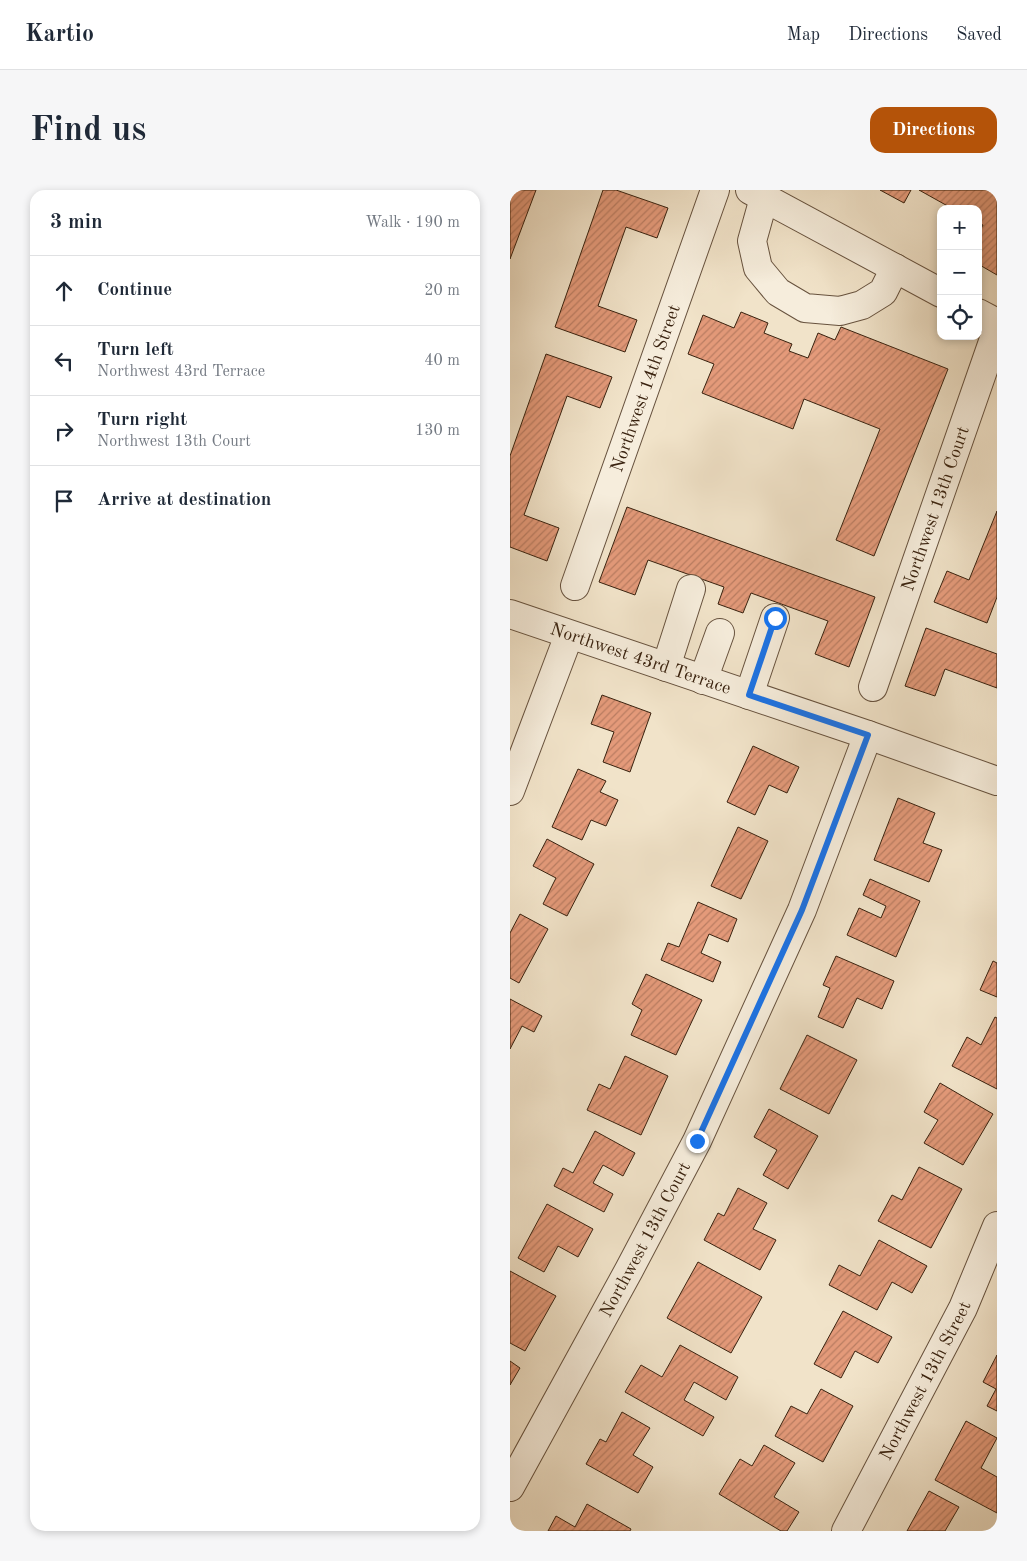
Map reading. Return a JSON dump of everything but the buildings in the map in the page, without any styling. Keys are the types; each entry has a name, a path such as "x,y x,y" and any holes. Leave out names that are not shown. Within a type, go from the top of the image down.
{"street":[{"name":"Northwest 14th Street","path":"575,586 715,190"},
{"path":"895,268 883,292 862,305 840,311 806,308 778,292 758,268 752,241 757,194 895,268 937,291"},
{"path":"982,315 997,323"},
{"name":"Northwest 13th Court","path":"873,687 997,330"},
{"path":"666,667 691,590"},
{"name":"Northwest 43rd Terrace","path":"510,614 868,735 997,781"},
{"path":"749,695 775,618"},
{"path":"703,680 720,633"},
{"path":"510,791 569,635"},
{"name":"Northwest 13th Court","path":"510,1487 629,1270 697,1141 802,910 868,735"},
{"name":"Northwest 13th Street","path":"846,1531 963,1308 997,1226"}],"route":[{"path":"697,1141 802,910 868,735 749,695 775,618"}]}
